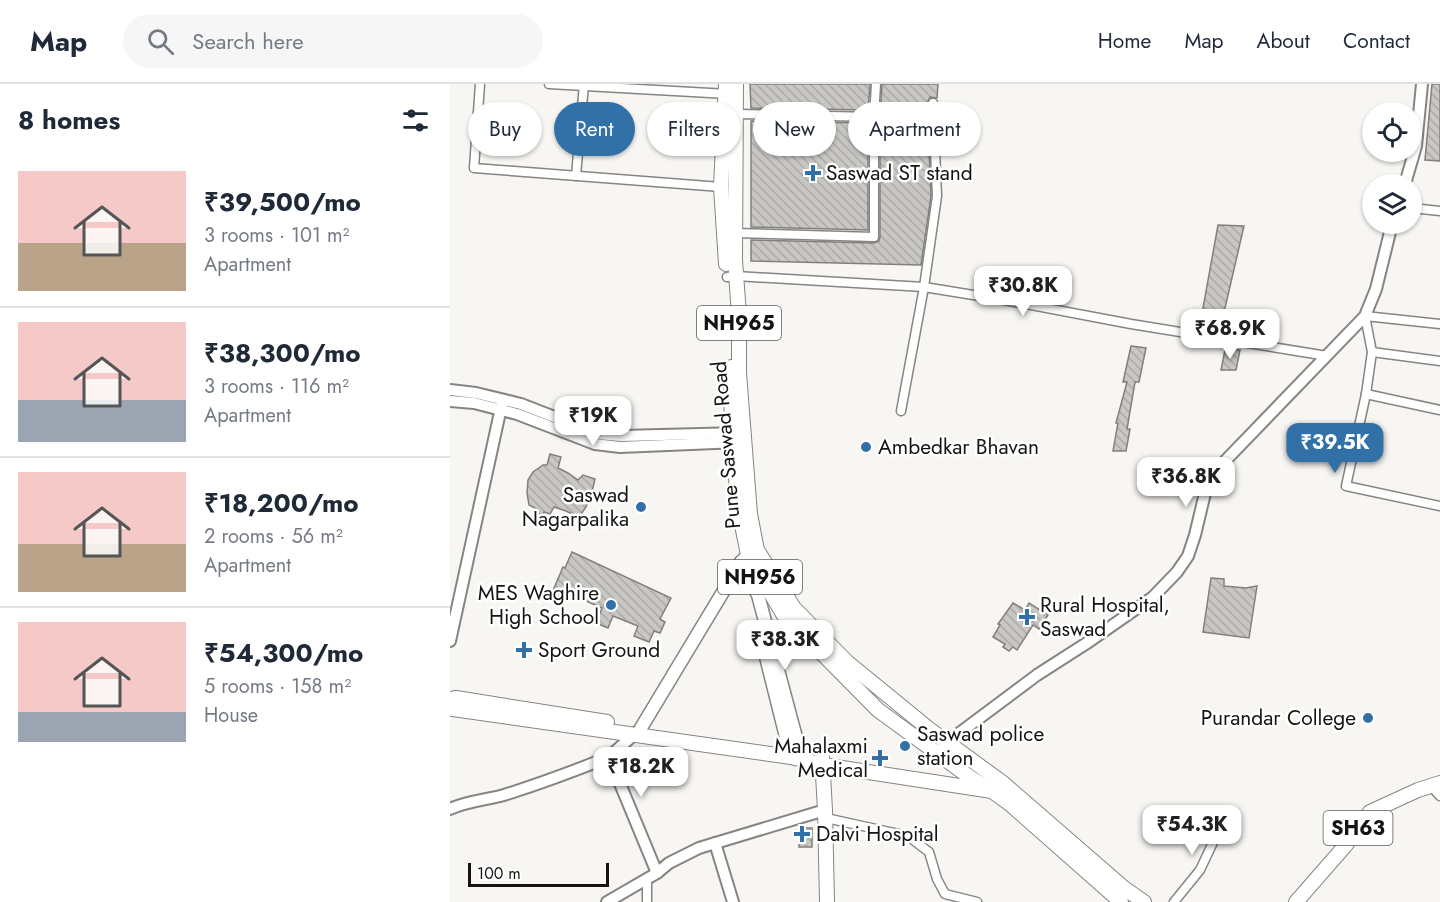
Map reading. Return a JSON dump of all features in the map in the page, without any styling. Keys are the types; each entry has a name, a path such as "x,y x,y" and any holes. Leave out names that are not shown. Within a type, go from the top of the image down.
{"main road":[{"path":"731,89 721,187 731,276"},
{"name":"NH965","path":"731,276 735,233 736,156"},
{"name":"Pune Saswad Road","path":"731,276 731,333 738,438 750,514 748,556"},
{"path":"748,556 752,585 758,595 762,626 796,754"},
{"path":"638,732 748,556"},
{"name":"NH956","path":"748,556 794,608 847,662 1003,789 1124,898"},
{"name":"NH956","path":"748,556 783,614 878,710 970,778 1003,789 1010,804 1124,898 1144,902"},
{"path":"450,699 456,698 638,732"},
{"path":"450,707 638,732 689,735 823,761 1003,789"},
{"path":"823,761 970,778"},
{"path":"823,761 827,902"},
{"name":"SH63","path":"1296,902 1345,846 1370,812 1418,790 1437,789"}],"street":[{"path":"480,84 474,168 721,187"},
{"path":"549,84 731,89"},
{"path":"875,102 876,84"},
{"path":"1408,174 1416,146 1422,84"},
{"path":"576,176 584,85"},
{"path":"741,114 848,116"},
{"path":"735,233 874,237 874,156"},
{"path":"901,411 924,287 937,196 935,156"},
{"path":"1422,209 1440,211"},
{"path":"935,751 1037,675 1152,597 1177,572 1188,556 1206,489 1226,460 1365,316 1376,289 1390,234"},
{"path":"731,276 924,287 1327,356"},
{"path":"1365,316 1440,324"},
{"path":"1365,316 1372,352 1366,394 1346,486 1440,506"},
{"path":"1372,352 1440,361"},
{"path":"450,390 476,393 517,414 620,447 738,438"},
{"path":"1366,394 1440,410"},
{"path":"450,401 501,405"},
{"path":"450,641 501,405"},
{"path":"450,809 502,795 609,757 638,732"},
{"path":"609,757 652,876 647,902"},
{"path":"607,902 652,876 669,863 699,848 826,814 908,836 929,852 937,879 945,894 977,902"},
{"path":"1174,902 1200,870 1224,819"},
{"path":"715,843 733,902"}],"building":[{"path":"750,84 870,84 869,102 848,102 848,110 836,109 836,102 753,102 753,108 751,108"},
{"path":"882,84 938,84 937,98 930,97 928,102 881,102"},
{"path":"1432,84 1440,84 1440,161 1425,160"},
{"path":"751,121 753,121 753,156 836,156 836,122 848,123 848,156 868,156 868,230 751,227"},
{"path":"880,156 929,156 931,196 921,265 751,261 751,240 874,243 879,241"},
{"path":"1218,225 1244,226 1222,321 1201,319"},
{"path":"1131,346 1146,348 1139,382 1135,382 1127,429 1130,429 1126,451 1113,451 1118,423 1116,423 1127,382 1123,382"},
{"path":"1225,350 1240,350 1236,370 1221,370"},
{"path":"550,454 561,457 558,468 578,480 583,475 595,479 591,496 579,517 554,507 550,514 544,512 542,516 536,511 537,509 529,505 528,480 533,472 547,465"},
{"path":"572,552 671,598 660,619 665,622 660,633 654,631 649,642 634,636 638,626 613,616 608,628 596,623 602,608 566,592 561,605 549,600"},
{"path":"1211,578 1224,579 1224,586 1246,588 1257,586 1249,638 1203,632"},
{"path":"1013,603 1025,610 1029,603 1048,615 1039,629 1033,625 1017,650 1013,647 1009,651 1003,647 1005,644 993,637 1000,625 998,624"},
{"path":"799,828 812,828 812,847 799,847"}],"place":[{"name":"Saswad ST stand","path":"813,173"},
{"name":"Ambedkar Bhavan","path":"866,447"},
{"name":"Saswad Nagarpalika","path":"641,507"},
{"name":"MES Waghire High School","path":"611,605"},
{"name":"Rural Hospital, Saswad","path":"1027,617"},
{"name":"Sport Ground","path":"524,650"},
{"name":"Purandar College","path":"1368,718"},
{"name":"Saswad police station","path":"905,746"},
{"name":"Mahalaxmi Medical","path":"880,758"},
{"name":"Dalvi Hospital","path":"802,834"}]}
